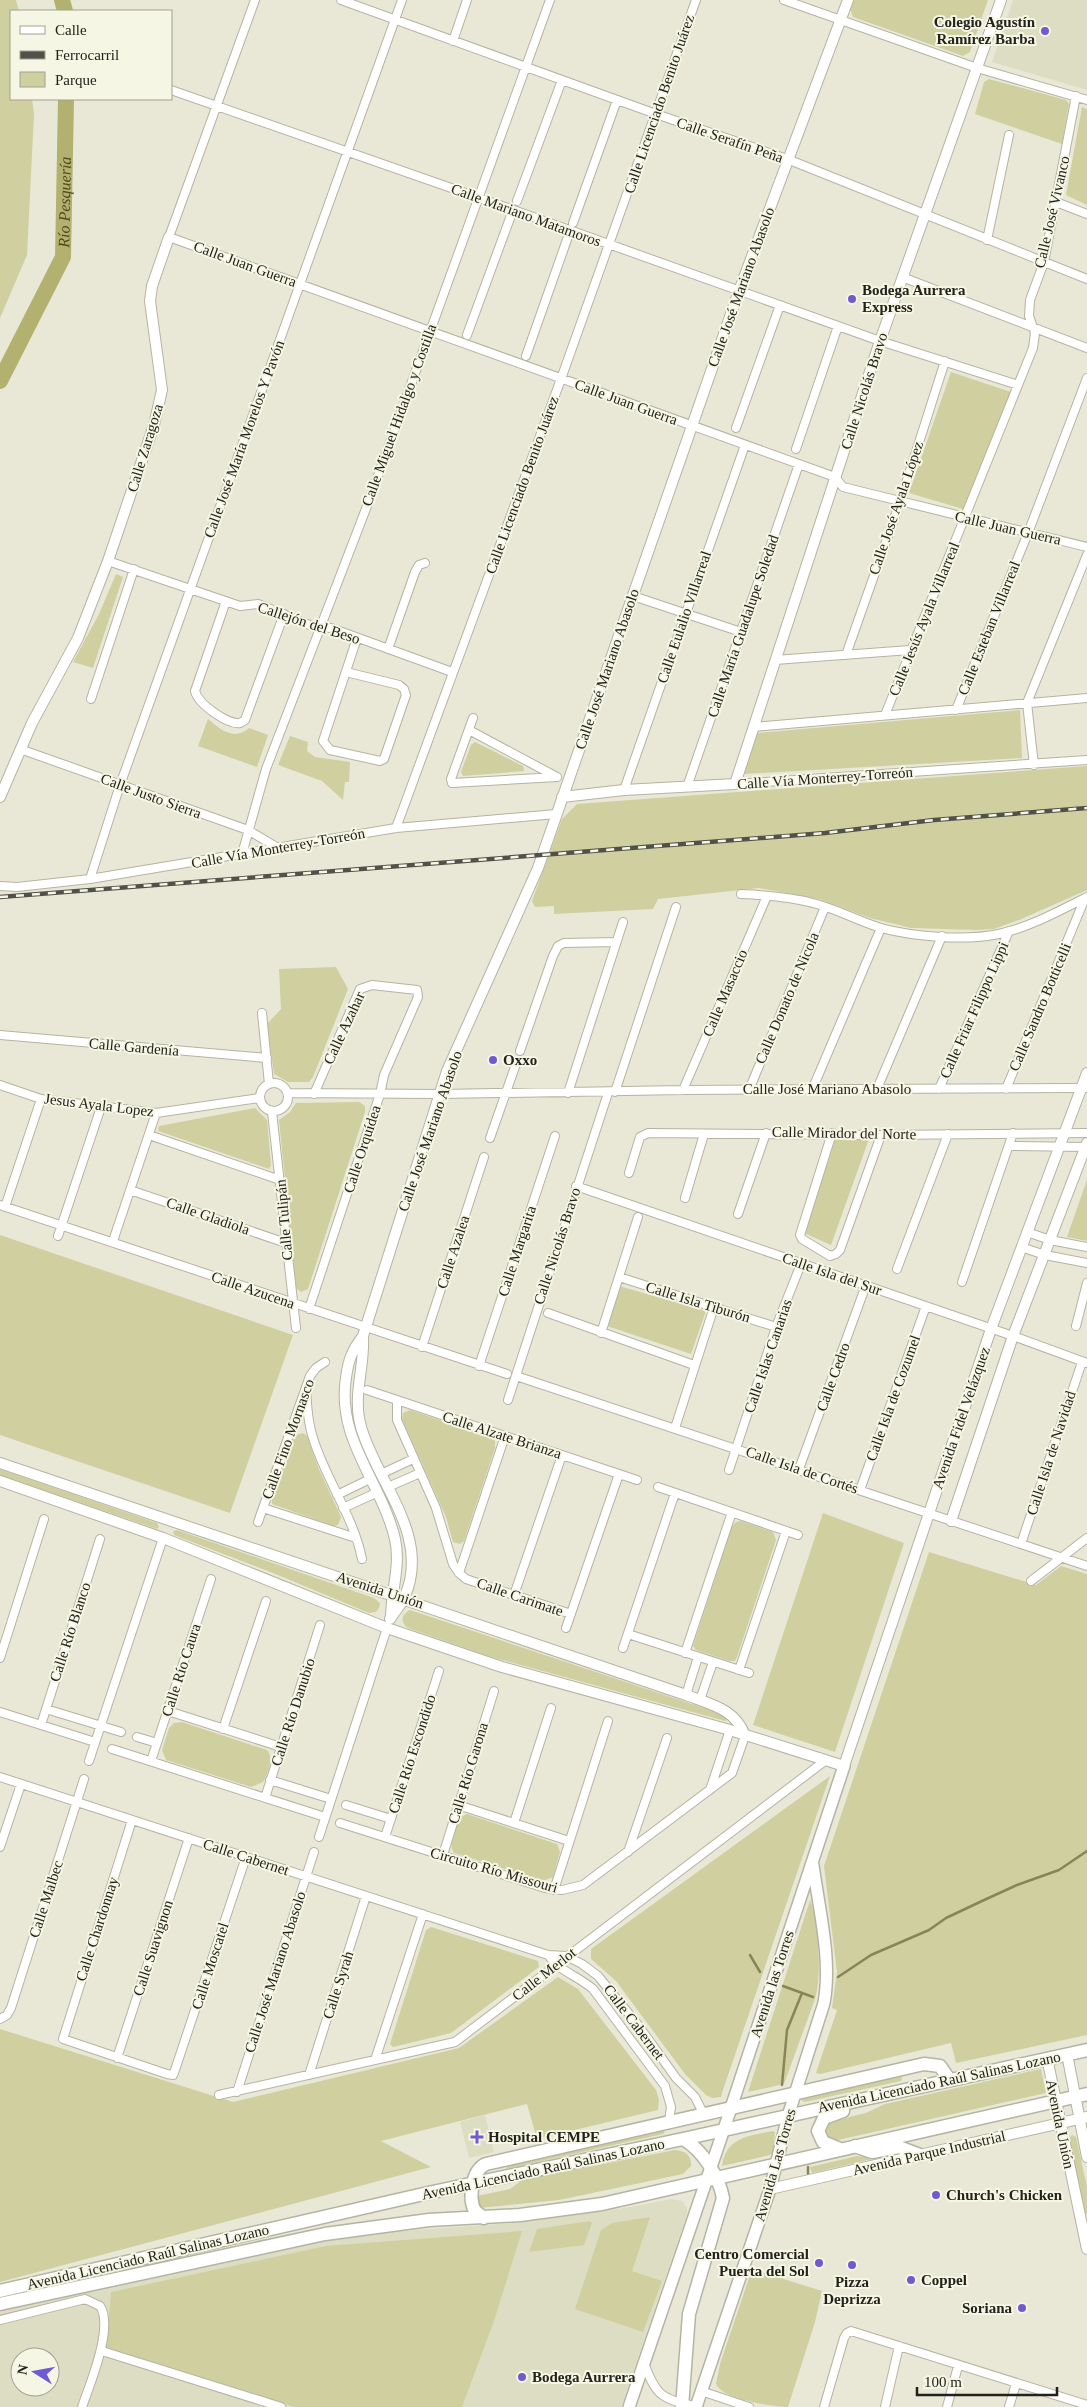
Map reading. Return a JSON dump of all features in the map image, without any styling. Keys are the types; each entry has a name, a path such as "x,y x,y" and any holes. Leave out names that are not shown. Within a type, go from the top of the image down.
{"main road":[{"name":"Avenida las Torres","path":"732,2107 844,1766"},
{"name":"Avenida las Torres","path":"795,2092 824,2003 827,1985 813,1862"},
{"name":"Avenida Licenciado Raúl Salinas Lozano","path":"0,2291 473,2184 1087,2050"},
{"path":"484,2218 473,2208 473,2184 478,2171 486,2164 928,2063 940,2066 949,2079"},
{"name":"Avenida Las Torres","path":"696,2407 770,2189 795,2092"},
{"path":"840,2149 830,2146 820,2138 819,2127 824,2118 830,2114 874,2102 889,2092"},
{"name":"Avenida Licenciado Raúl Salinas Lozano","path":"0,2304 325,2234 429,2220 484,2218 602,2204 1081,2096"},
{"path":"629,2407 710,2180 732,2107"},
{"path":"682,2405 689,2314 722,2205 722,2194 710,2180 699,2151 683,2139"},
{"path":"855,2146 872,2152 899,2148 920,2155"}],"street":[{"name":"Calle Zaragoza","path":"0,796 20,749 78,638 108,561 142,463 160,400 161,375 150,301 152,286 255,0"},
{"name":"Calle Serafín Peña","path":"341,0 656,114 787,159 1087,279"},
{"name":"Calle José María Morelos Y Pavón","path":"90,879 120,784 402,0"},
{"path":"453,40 467,0"},
{"name":"Calle Miguel Hidalgo y Costilla","path":"242,854 266,769 321,627 550,0"},
{"name":"Calle Licenciado Benito Juárez","path":"396,828 610,245 696,0"},
{"path":"784,0 977,68 1087,100"},
{"name":"Calle José Mariano Abasolo","path":"319,1837 389,1623 391,1594 398,1564 396,1542 390,1521 352,1437 344,1399 352,1349 364,1332 447,1071 529,892 739,291 848,0"},
{"name":"Calle Nicolás Bravo","path":"735,784 880,341 1001,0"},
{"path":"516,201 562,80"},
{"name":"Calle Mariano Matamoros","path":"172,90 348,153 477,196 880,341 1018,385"},
{"name":"Calle José Vivanco","path":"1033,327 1029,316 1030,300 1044,262 1076,96"},
{"path":"574,223 617,100"},
{"path":"987,240 1009,135"},
{"path":"1056,202 1087,214"},
{"path":"467,335 513,210"},
{"path":"526,356 570,231"},
{"name":"Calle Juan Guerra","path":"169,237 835,477 843,487 1087,546"},
{"path":"902,277 1087,348"},
{"path":"736,428 780,305"},
{"path":"796,449 838,326"},
{"name":"Calle Jesús Ayala Villarreal","path":"885,715 1033,348 1035,334 1033,327"},
{"name":"Calle José Ayala López","path":"846,655 900,502 945,361"},
{"name":"Calle Esteban Villarreal","path":"956,710 1028,533 1087,378"},
{"name":"Calle Eulalio Villarreal","path":"624,790 744,445"},
{"name":"Calle María Guadalupe Soledad","path":"687,788 799,464"},
{"path":"1034,765 1027,703 1087,555"},
{"name":"Callejón del Beso","path":"108,561 243,606 258,604 312,626 331,628 452,672"},
{"path":"388,649 415,572 419,565 425,563"},
{"path":"91,700 134,569"},
{"path":"633,596 741,632"},
{"path":"226,600 195,691 198,699 231,723 240,724 245,720 284,614"},
{"path":"346,672 399,685 404,689 406,695 384,759 380,761 330,750 324,745 324,736 357,638"},
{"path":"775,660 910,650"},
{"path":"753,727 1087,698"},
{"path":"473,718 451,779 454,783 557,777"},
{"path":"469,730 568,781"},
{"name":"Calle Justo Sierra","path":"20,749 248,830 278,848"},
{"name":"Calle Vía Monterrey-Torreón","path":"562,797 624,790 687,788 1087,760"},
{"name":"Calle Vía Monterrey-Torreón","path":"0,886 17,887 90,879 396,828 556,814"},
{"path":"741,894 796,900 825,907 881,928 908,934 942,936 986,936 1008,931 1042,919 1086,898"},
{"name":"Calle Masaccio","path":"683,1090 767,896"},
{"name":"Calle Sandro Botticelli","path":"1006,1089 1086,898"},
{"name":"Calle Nicolás Bravo","path":"508,1400 576,1186 612,1092 676,907"},
{"name":"Calle Donato de Nicola","path":"749,1090 825,907"},
{"path":"568,1093 623,922"},
{"path":"812,1090 881,928"},
{"name":"Calle Friar Filippo Lippi","path":"939,1089 1008,931"},
{"path":"876,1089 942,936"},
{"path":"520,1051 558,946 564,943 616,942"},
{"name":"Calle Azahar","path":"314,1094 360,989 372,985 418,991"},
{"name":"Calle Orquídea","path":"309,1309 380,1094 384,1075 418,991"},
{"path":"262,1013 269,1084"},
{"name":"Calle Gardenía","path":"0,1035 267,1058"},
{"path":"490,1138 516,1064"},
{"name":"Avenida Fidel Velázquez","path":"844,1766 991,1329 1059,1147 1084,1088 1087,1073"},
{"path":"269,1084 278,1084 288,1093 285,1107 272,1112 265,1109 259,1098 262,1089 269,1084"},
{"name":"Jesus Ayala Lopez","path":"0,1085 41,1099 156,1113 259,1098"},
{"name":"Calle José Mariano Abasolo","path":"288,1093 441,1094 683,1090 1084,1088"},
{"path":"3,1206 41,1099"},
{"path":"58,1236 101,1107"},
{"name":"Calle Tulipán","path":"272,1112 296,1328"},
{"path":"112,1242 156,1113"},
{"path":"738,1214 766,1133"},
{"path":"832,1133 800,1237 826,1254 836,1254 842,1246 881,1135"},
{"path":"962,1282 1013,1133"},
{"name":"Calle Mirador del Norte","path":"629,1173 642,1135 1087,1133"},
{"path":"685,1198 704,1134"},
{"path":"898,1269 948,1134"},
{"path":"149,1135 280,1180"},
{"name":"Calle Margarita","path":"479,1366 555,1136"},
{"path":"1010,1146 1059,1147 1086,1145"},
{"name":"Avenida Fidel Velázquez","path":"951,1521 1013,1336 1086,1145"},
{"name":"Calle Azalea","path":"422,1347 484,1157"},
{"name":"Calle Isla del Sur","path":"576,1186 1084,1362"},
{"name":"Calle Gladiola","path":"130,1190 286,1243"},
{"name":"Calle Azucena","path":"3,1206 292,1303 364,1332 422,1347 507,1374"},
{"path":"601,1333 638,1216"},
{"path":"1027,1232 1050,1240 1087,1246"},
{"path":"1021,1247 1045,1255 1087,1263"},
{"name":"Calle Islas Canarias","path":"729,1470 776,1327 801,1264"},
{"name":"Calle Isla Tiburón","path":"619,1277 776,1327"},
{"path":"1076,1326 1087,1283"},
{"name":"Calle Cedro","path":"800,1469 866,1285"},
{"name":"Calle Isla de Cozumel","path":"860,1490 926,1306"},
{"path":"674,1428 714,1307"},
{"path":"548,1313 694,1365"},
{"name":"Calle José Mariano Abasolo","path":"364,1332 364,1353 357,1394 361,1427 409,1538 412,1567 405,1598 389,1623"},
{"name":"Calle Fino Mornasco","path":"258,1522 313,1371 325,1362"},
{"name":"Calle Isla de Navidad","path":"1021,1544 1084,1362"},
{"name":"Calle Isla de Cortés","path":"516,1376 1087,1566"},
{"path":"306,1388 308,1415 314,1441 356,1538 362,1559"},
{"name":"Calle Alzate Brianza","path":"367,1390 637,1480"},
{"name":"Calle Carimate","path":"397,1400 397,1420 436,1508 452,1560 459,1572 466,1578 571,1614"},
{"path":"459,1572 505,1436"},
{"path":"514,1595 562,1455"},
{"path":"337,1495 413,1458"},
{"name":"Avenida Unión","path":"0,1463 686,1694 730,1712 742,1725 746,1736"},
{"path":"343,1508 420,1473"},
{"path":"566,1628 619,1474"},
{"name":"Avenida Unión","path":"0,1482 163,1538 502,1667 730,1730 844,1766"},
{"path":"658,1487 798,1535"},
{"path":"623,1648 675,1493"},
{"path":"263,1508 356,1538"},
{"path":"685,1653 732,1512"},
{"path":"0,1658 44,1519"},
{"path":"89,1761 169,1521"},
{"path":"739,1670 786,1531"},
{"path":"396,1542 409,1538"},
{"path":"1031,1581 1087,1538"},
{"name":"Calle Río Blanco","path":"41,1725 100,1539"},
{"name":"Calle Río Caura","path":"151,1761 212,1579"},
{"path":"223,1729 266,1601"},
{"name":"Calle Río Danubio","path":"265,1798 320,1625"},
{"path":"628,1634 749,1674"},
{"path":"686,1694 698,1657"},
{"path":"700,1700 712,1662"},
{"name":"Calle Río Escondido","path":"385,1837 439,1671"},
{"name":"Calle Río Garona","path":"443,1855 494,1691"},
{"path":"514,1823 551,1708"},
{"path":"46,1709 121,1732"},
{"path":"168,1711 281,1747"},
{"path":"0,1712 95,1742"},
{"path":"554,1890 608,1721"},
{"path":"710,1790 730,1730"},
{"name":"Circuito Río Missouri","path":"340,1823 554,1890 570,1889 583,1885 733,1771 746,1736"},
{"path":"137,1737 157,1743"},
{"path":"628,1852 667,1738"},
{"path":"112,1749 325,1817"},
{"name":"Calle Merlot","path":"219,2096 455,2042 826,1760"},
{"name":"Calle Cabernet","path":"0,1777 548,1954 566,1956 592,1971 604,1982 676,2078 695,2097 703,2113"},
{"name":"Calle Malbec","path":"3,2019 11,2008 84,1779"},
{"path":"270,1780 331,1799"},
{"path":"0,1847 20,1784"},
{"path":"346,1805 391,1819"},
{"path":"458,1805 570,1841"},
{"name":"Calle Chardonnay","path":"117,2058 63,2039 132,1820"},
{"name":"Calle Suavignon","path":"117,2058 189,1838"},
{"name":"Calle José Mariano Abasolo","path":"237,2092 314,1852"},
{"name":"Calle Moscatel","path":"117,2058 173,2074 246,1857"},
{"name":"Calle Syrah","path":"310,2075 366,1896"},
{"path":"375,2060 423,1914"},
{"path":"548,1954 555,1965"},
{"name":"Calle Cabernet","path":"555,1965 580,1978 593,1989 664,2086 671,2107 668,2121"},
{"name":"Avenida Unión","path":"1067,2054 1081,2096 1087,2157"},
{"name":"Avenida Unión","path":"1047,2058 1055,2102 1085,2219 1087,2249"},
{"path":"664,2086 676,2078"},
{"name":"Avenida Parque Industrial","path":"770,2189 1083,2118"},
{"path":"0,2320 86,2299 96,2302 104,2314 102,2351 82,2407"},
{"path":"824,2407 846,2333 854,2332 1016,2384 1070,2404 1087,2405"},
{"path":"885,2407 899,2346"},
{"path":"102,2351 262,2404 281,2407"},
{"path":"644,2363 656,2389 665,2397 682,2405 696,2407"},
{"path":"947,2407 958,2366"},
{"path":"1009,2407 1016,2384"},
{"path":"701,2391 749,2407"}],"shaded area":[{"name":"Colegio Agustín Ramírez Barba","path":"1013,0 1087,0 1087,90 992,62"},
{"name":"Hospital CEMPE","path":"485,2115 494,2152 469,2158 460,2122"},
{"path":"671,2199 682,2201 687,2208 687,2214 621,2407 0,2407 0,2309 323,2239 372,2233 515,2223 631,2207"}],"green space":[{"path":"0,0 16,0 19,10 10,10 10,100 32,100 34,114 27,255 0,318"},
{"path":"853,0 988,0 970,52 963,56 853,17 850,9"},
{"path":"989,79 1066,100 1069,104 1062,144 975,114 984,82"},
{"path":"1082,107 1087,109 1087,205 1066,195"},
{"path":"951,372 1011,392 963,509 909,493"},
{"path":"116,574 123,577 93,668 73,662 99,614"},
{"path":"1020,710 1022,758 744,774 757,733"},
{"path":"208,719 223,730 233,734 238,734 249,728 268,735 257,767 198,746"},
{"path":"290,736 308,742 307,751 315,757 350,762 349,782 345,782 343,800 322,781 278,765"},
{"path":"475,742 523,766 524,771 463,776 461,772 471,745"},
{"path":"1087,766 1087,890 994,929 911,928 870,918 819,899 759,888 658,899 653,909 554,914 554,906 535,907 532,901 562,819 577,804"},
{"path":"336,967 348,989 313,1077 309,1082 288,1082 274,1074 267,1024 281,1009 279,969"},
{"path":"359,1102 365,1106 365,1112 308,1289 301,1292 296,1288 279,1120 290,1112 296,1103"},
{"path":"255,1108 267,1120 271,1165 269,1169 158,1131 159,1126"},
{"path":"869,1139 831,1245 804,1233 835,1140"},
{"path":"1087,1180 1087,1241 1067,1237"},
{"path":"0,1235 293,1335 230,1513 0,1435"},
{"path":"619,1286 706,1311 691,1354 607,1326"},
{"path":"410,1410 492,1438 495,1441 495,1448 464,1541 460,1544 453,1542 446,1517 402,1419 403,1413"},
{"path":"303,1433 307,1436 318,1467 341,1517 338,1525 333,1526 272,1504 272,1499 293,1439 296,1435"},
{"path":"0,1469 157,1523 159,1527 157,1529 0,1475"},
{"path":"823,1513 904,1543 835,1752 753,1725"},
{"path":"741,1521 773,1532 776,1540 737,1657 735,1661 729,1661 696,1650 693,1646 732,1526 736,1522"},
{"path":"177,1530 374,1598 380,1603 379,1608 376,1612 369,1613 174,1535 173,1531"},
{"path":"929,1552 1036,1585 1061,1566 1087,1574 1087,2035 956,2063 951,2043 820,2074 816,2073 837,2010 832,2008 837,1972 824,1866"},
{"path":"410,1610 728,1716 729,1719 725,1721 488,1656 408,1628 404,1624 403,1616"},
{"path":"182,1722 267,1750 270,1761 263,1782 251,1787 166,1760 162,1750 169,1728 174,1723"},
{"path":"830,1776 721,2097 712,2098 706,2095 685,2074 616,1981 591,1959 591,1949"},
{"path":"467,1814 557,1844 560,1852 553,1877 543,1881 454,1853 452,1837 456,1825"},
{"path":"810,1900 816,1921 819,1949 815,1999 784,2084 748,2092"},
{"path":"431,1927 538,1961 539,1967 451,2033 393,2047 390,2044 426,1930"},
{"path":"558,1977 578,1989 656,2090 659,2100 658,2110 537,2139 527,2104 381,2141 431,2167 0,2282 0,2029 233,2102 459,2048"},
{"path":"1041,2069 1046,2093 834,2141 825,2133 829,2122 866,2113 885,2104"},
{"path":"900,2076 902,2078 901,2081 805,2102 802,2101 803,2098"},
{"path":"662,2130 665,2132 663,2134 506,2169 507,2166"},
{"path":"775,2132 773,2152 770,2155 722,2166 724,2156 734,2144 747,2137"},
{"path":"1072,2135 1076,2137 1087,2187 1087,2213 1085,2214 1069,2139"},
{"path":"675,2150 682,2151 690,2159 691,2166 683,2174 559,2200 479,2208 477,2196 510,2189 522,2180"},
{"path":"898,2153 812,2173 810,2167 857,2156 874,2157"},
{"path":"650,2217 632,2271 662,2281 643,2332 575,2309 601,2230 612,2223"},
{"path":"590,2221 592,2223 584,2245 529,2252 537,2229"},
{"path":"522,2231 494,2321 462,2407 295,2407 106,2348 111,2292 326,2246"},
{"path":"752,2269 822,2291 815,2322 788,2407 771,2406 737,2398 720,2389 716,2384 720,2364"}],"waterway":[{"name":"Río Pesquería","path":"62,0 65,10"},
{"name":"Río Pesquería","path":"0,381 63,257 66,100"},
{"path":"838,1977 871,1955 929,1930 946,1918 1017,1885 1059,1870 1087,1851"},
{"path":"750,1955 760,1972"},
{"path":"783,1986 813,1997"},
{"path":"782,2085 787,2030 802,1993"},
{"path":"808,2167 808,2174"}],"railway":[{"path":"0,897 825,833 934,820 1087,808"}],"place":[{"name":"Colegio Agustín Ramírez Barba","path":"1045,31"},
{"name":"Bodega Aurrera Express","path":"852,299"},
{"name":"Oxxo","path":"493,1060"},
{"name":"Hospital CEMPE","path":"477,2137"},
{"name":"Church's Chicken","path":"936,2195"},
{"name":"Centro Comercial Puerta del Sol","path":"819,2263"},
{"name":"Pizza Deprizza","path":"852,2265"},
{"name":"Coppel","path":"911,2280"},
{"name":"Soriana","path":"1022,2308"},
{"name":"Bodega Aurrera","path":"522,2377"}]}
